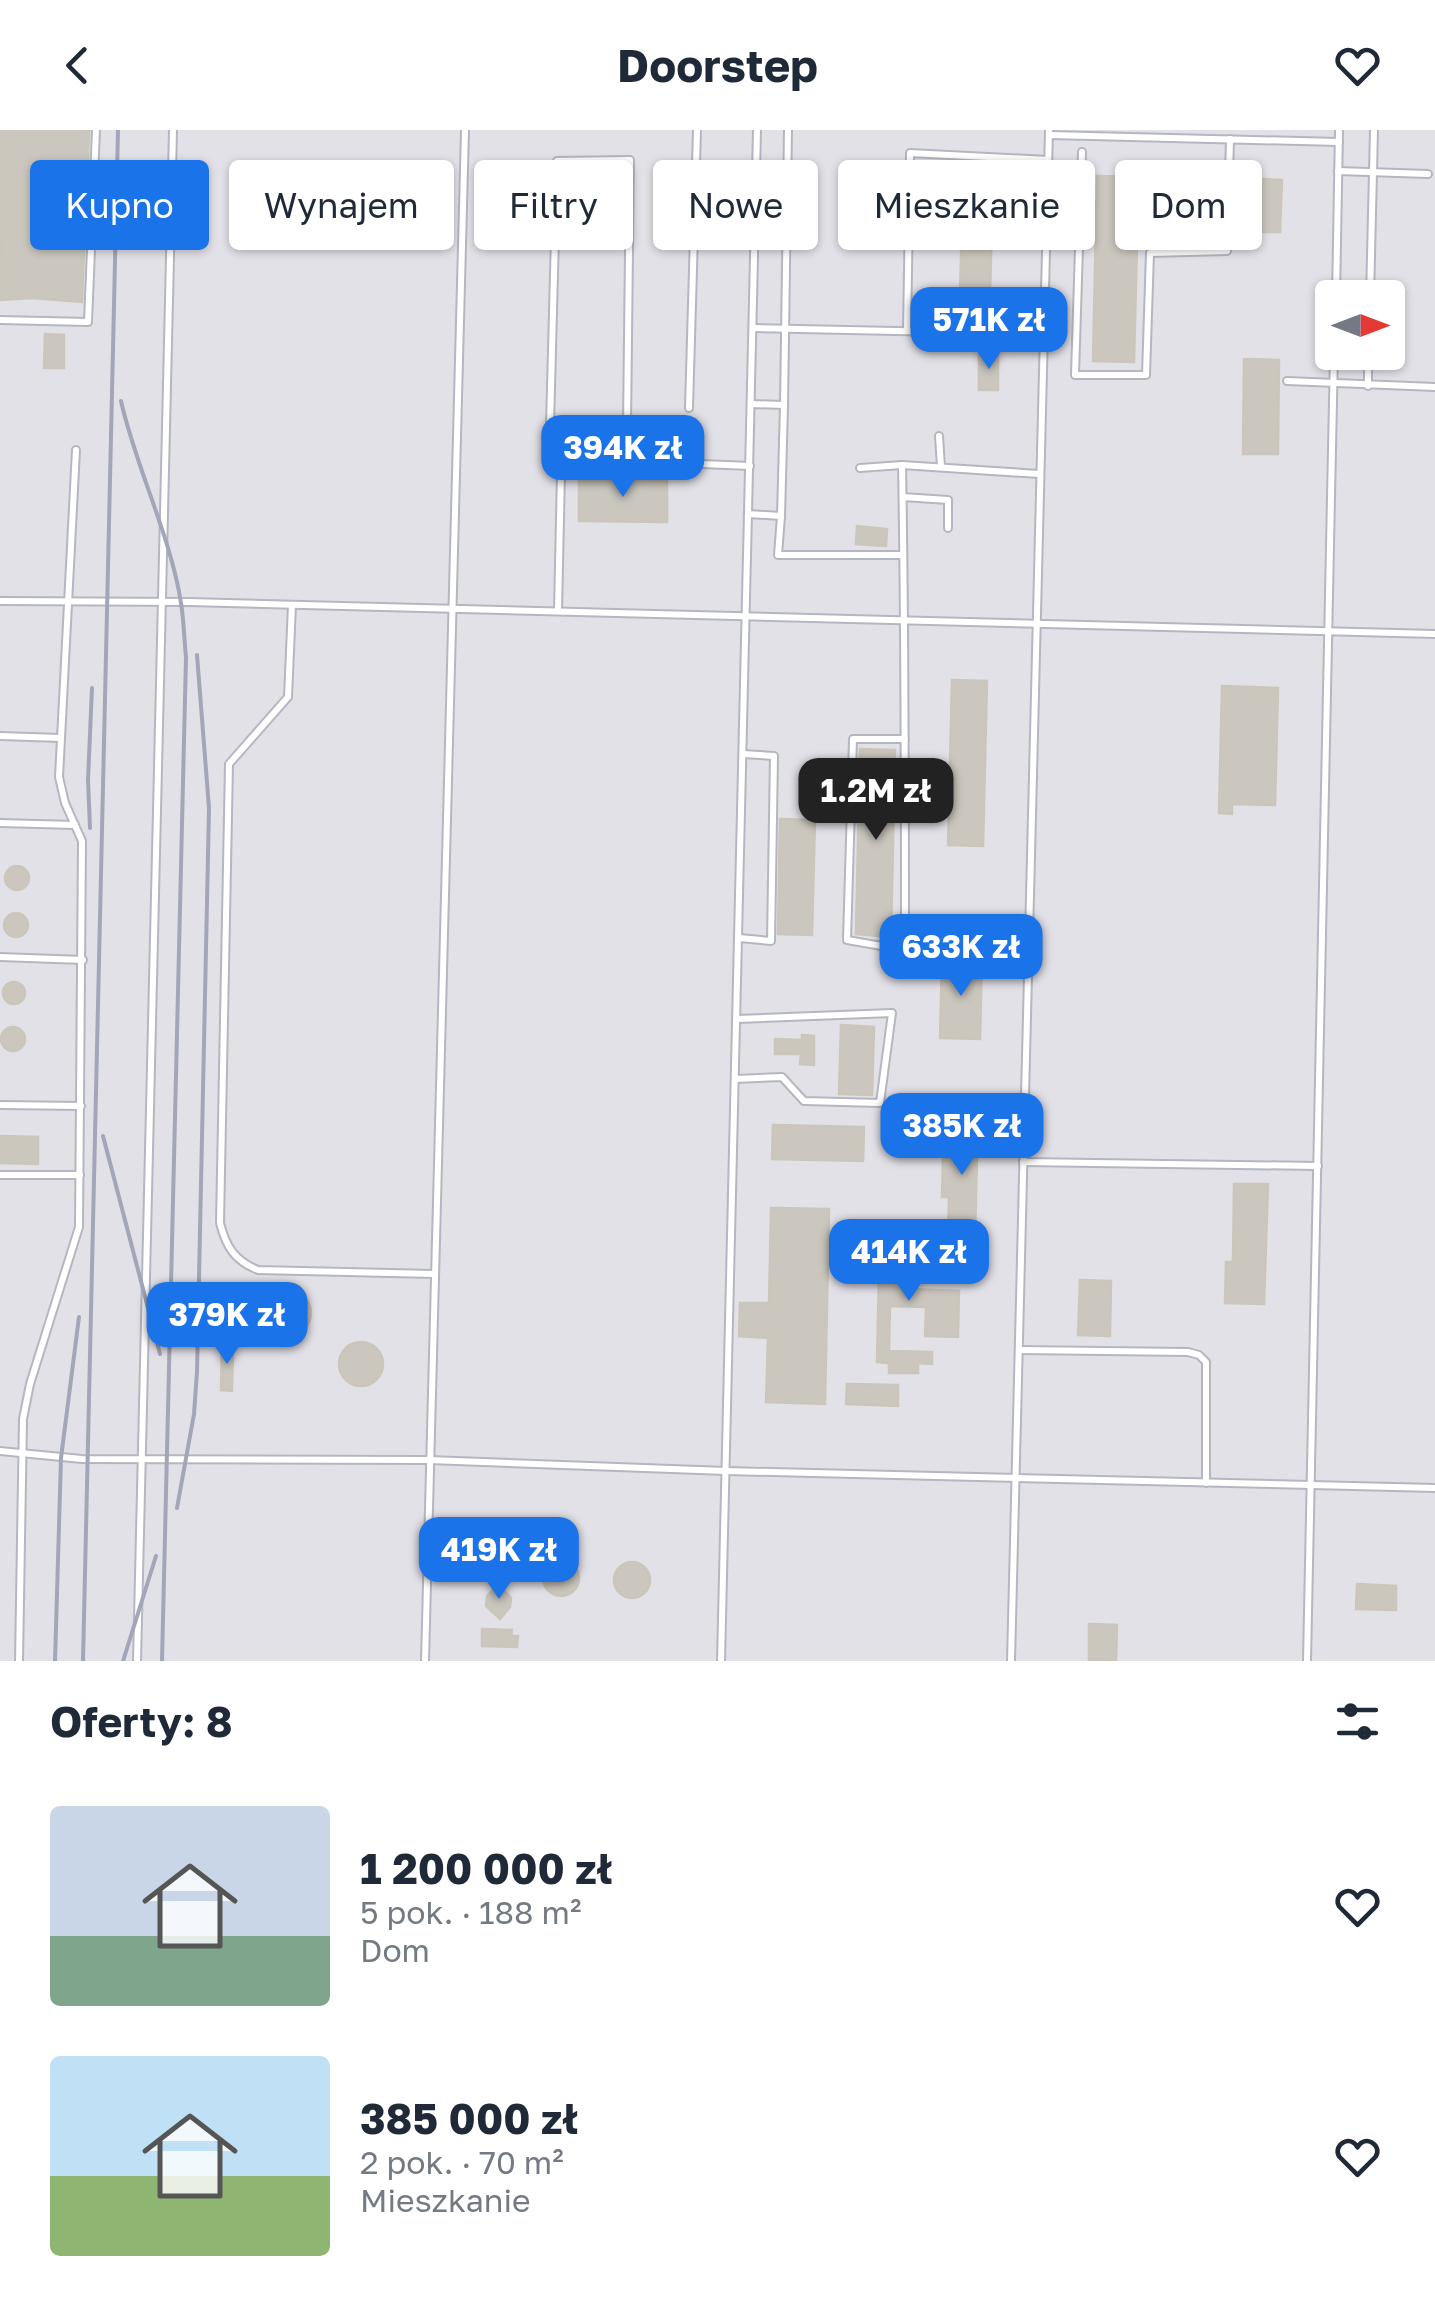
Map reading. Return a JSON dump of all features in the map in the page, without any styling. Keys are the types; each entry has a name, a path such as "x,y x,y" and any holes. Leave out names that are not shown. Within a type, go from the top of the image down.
{"lane":[{"path":"0,320 88,322 96,130"},
{"path":"137,1661 173,130"},
{"path":"425,1661 465,130"},
{"path":"689,408 696,130"},
{"path":"721,1661 757,130"},
{"path":"788,130 778,554 904,555"},
{"path":"1336,280 1339,130"},
{"path":"1370,280 1374,130"},
{"path":"910,160 910,153 1048,160 1049,132 1339,142"},
{"path":"1082,152 1075,375 1146,374 1150,252 1227,251 1230,139"},
{"path":"549,462 557,161 630,160 627,427"},
{"path":"1338,172 1428,174"},
{"path":"907,331 908,250"},
{"path":"1012,1661 1046,250"},
{"path":"752,328 1044,334"},
{"path":"1307,1661 1334,370"},
{"path":"1368,370 1368,386"},
{"path":"1287,382 1435,386"},
{"path":"751,404 784,405"},
{"path":"939,436 940,467"},
{"path":"19,1661 21,1451 30,1384 79,1227 82,841 59,777 76,450"},
{"path":"558,611 561,472 582,459 750,466"},
{"path":"860,468 902,465 1039,474"},
{"path":"902,465 904,555 905,740 905,950 848,940 854,739 905,740"},
{"path":"903,497 948,500 948,528"},
{"path":"748,514 781,516"},
{"path":"0,600 1435,634"},
{"path":"292,605 288,697 229,764 220,1223 232,1253 258,1270 434,1274"},
{"path":"0,736 61,738"},
{"path":"738,938 772,941 774,756 743,754"},
{"path":"0,823 75,826"},
{"path":"0,957 83,960"},
{"path":"735,1079 782,1077 804,1101 880,1102 892,1013 737,1019"},
{"path":"0,1106 81,1106"},
{"path":"1022,1162 1318,1166"},
{"path":"0,1174 80,1176"},
{"path":"1018,1350 1199,1354 1206,1362 1206,1483"},
{"path":"0,1450 61,1458 429,1460 1435,1488"}],"shaded area":[{"path":"0,130 1435,130 1435,1661 0,1661"}],"building":[{"path":"0,130 89,130 88,160 30,160 30,250 84,250 82,302 1,300"},
{"path":"1097,176 1115,176 1115,250 1137,250 1134,362 1093,361"},
{"path":"1262,179 1282,180 1280,232 1262,232"},
{"path":"961,250 991,250 990,294 960,294"},
{"path":"45,334 64,335 64,368 44,368"},
{"path":"979,355 998,355 998,390 979,390"},
{"path":"1244,359 1279,360 1278,454 1243,454"},
{"path":"579,479 667,480 667,522 579,521"},
{"path":"857,526 887,529 886,546 856,544"},
{"path":"952,680 987,681 983,846 948,845"},
{"path":"1222,686 1278,688 1275,805 1232,804 1232,814 1219,813"},
{"path":"860,749 895,750 891,937 856,934"},
{"path":"780,819 815,820 812,935 778,934"},
{"path":"17,866 29,878 17,890 5,878"},
{"path":"16,913 28,925 16,937 4,925"},
{"path":"942,960 982,961 980,1039 940,1038"},
{"path":"14,982 22,985 22,1001 14,1004 6,1001 3,993 6,985"},
{"path":"841,1025 874,1027 872,1095 839,1094"},
{"path":"13,1027 22,1030 22,1048 13,1051 4,1048 1,1039 4,1030"},
{"path":"802,1035 814,1036 814,1065 800,1064 801,1054 775,1054 775,1039 802,1040"},
{"path":"951,1119 978,1120 975,1236 948,1236 949,1197 942,1197 943,1157 950,1158"},
{"path":"773,1125 864,1127 863,1161 772,1159"},
{"path":"0,1136 38,1137 38,1164 0,1163"},
{"path":"1234,1184 1268,1184 1264,1304 1225,1303 1226,1262 1233,1262"},
{"path":"771,1208 829,1209 825,1404 766,1402 768,1338 739,1336 740,1303 769,1303"},
{"path":"880,1226 903,1227 902,1250 911,1251 910,1289 959,1291 958,1337 925,1336 926,1307 890,1306 889,1351 932,1352 932,1364 918,1363 918,1373 889,1373 889,1363 877,1362"},
{"path":"1080,1280 1111,1281 1110,1336 1078,1335"},
{"path":"289,1291 305,1297 311,1313 305,1329 289,1335 273,1329 267,1313 273,1297"},
{"path":"361,1342 377,1348 383,1364 377,1380 361,1386 345,1380 339,1364 345,1348"},
{"path":"222,1344 233,1344 232,1391 221,1390"},
{"path":"847,1384 898,1385 898,1406 846,1404"},
{"path":"499,1539 508,1543 512,1552 508,1561 499,1565 490,1561 486,1552 490,1543"},
{"path":"561,1560 574,1565 579,1578 574,1591 561,1596 548,1591 543,1578 548,1565"},
{"path":"632,1562 645,1567 650,1580 645,1593 632,1598 619,1593 614,1580 619,1567"},
{"path":"1357,1584 1396,1586 1396,1610 1356,1609"},
{"path":"494,1589 504,1590 511,1598 510,1607 500,1619 486,1606 487,1596"},
{"path":"1089,1624 1117,1625 1116,1661 1089,1661"},
{"path":"482,1629 512,1630 511,1636 518,1636 517,1647 482,1646"}],"railway":[{"path":"83,1661 118,130"},
{"path":"121,401 176,578 186,657 162,1661"},
{"path":"177,1508 194,1414 197,1372 209,808 197,655"},
{"path":"90,828 92,688"},
{"path":"103,1136 160,1354"},
{"path":"55,1661 61,1458 79,1317"},
{"path":"123,1661 156,1556"}]}
